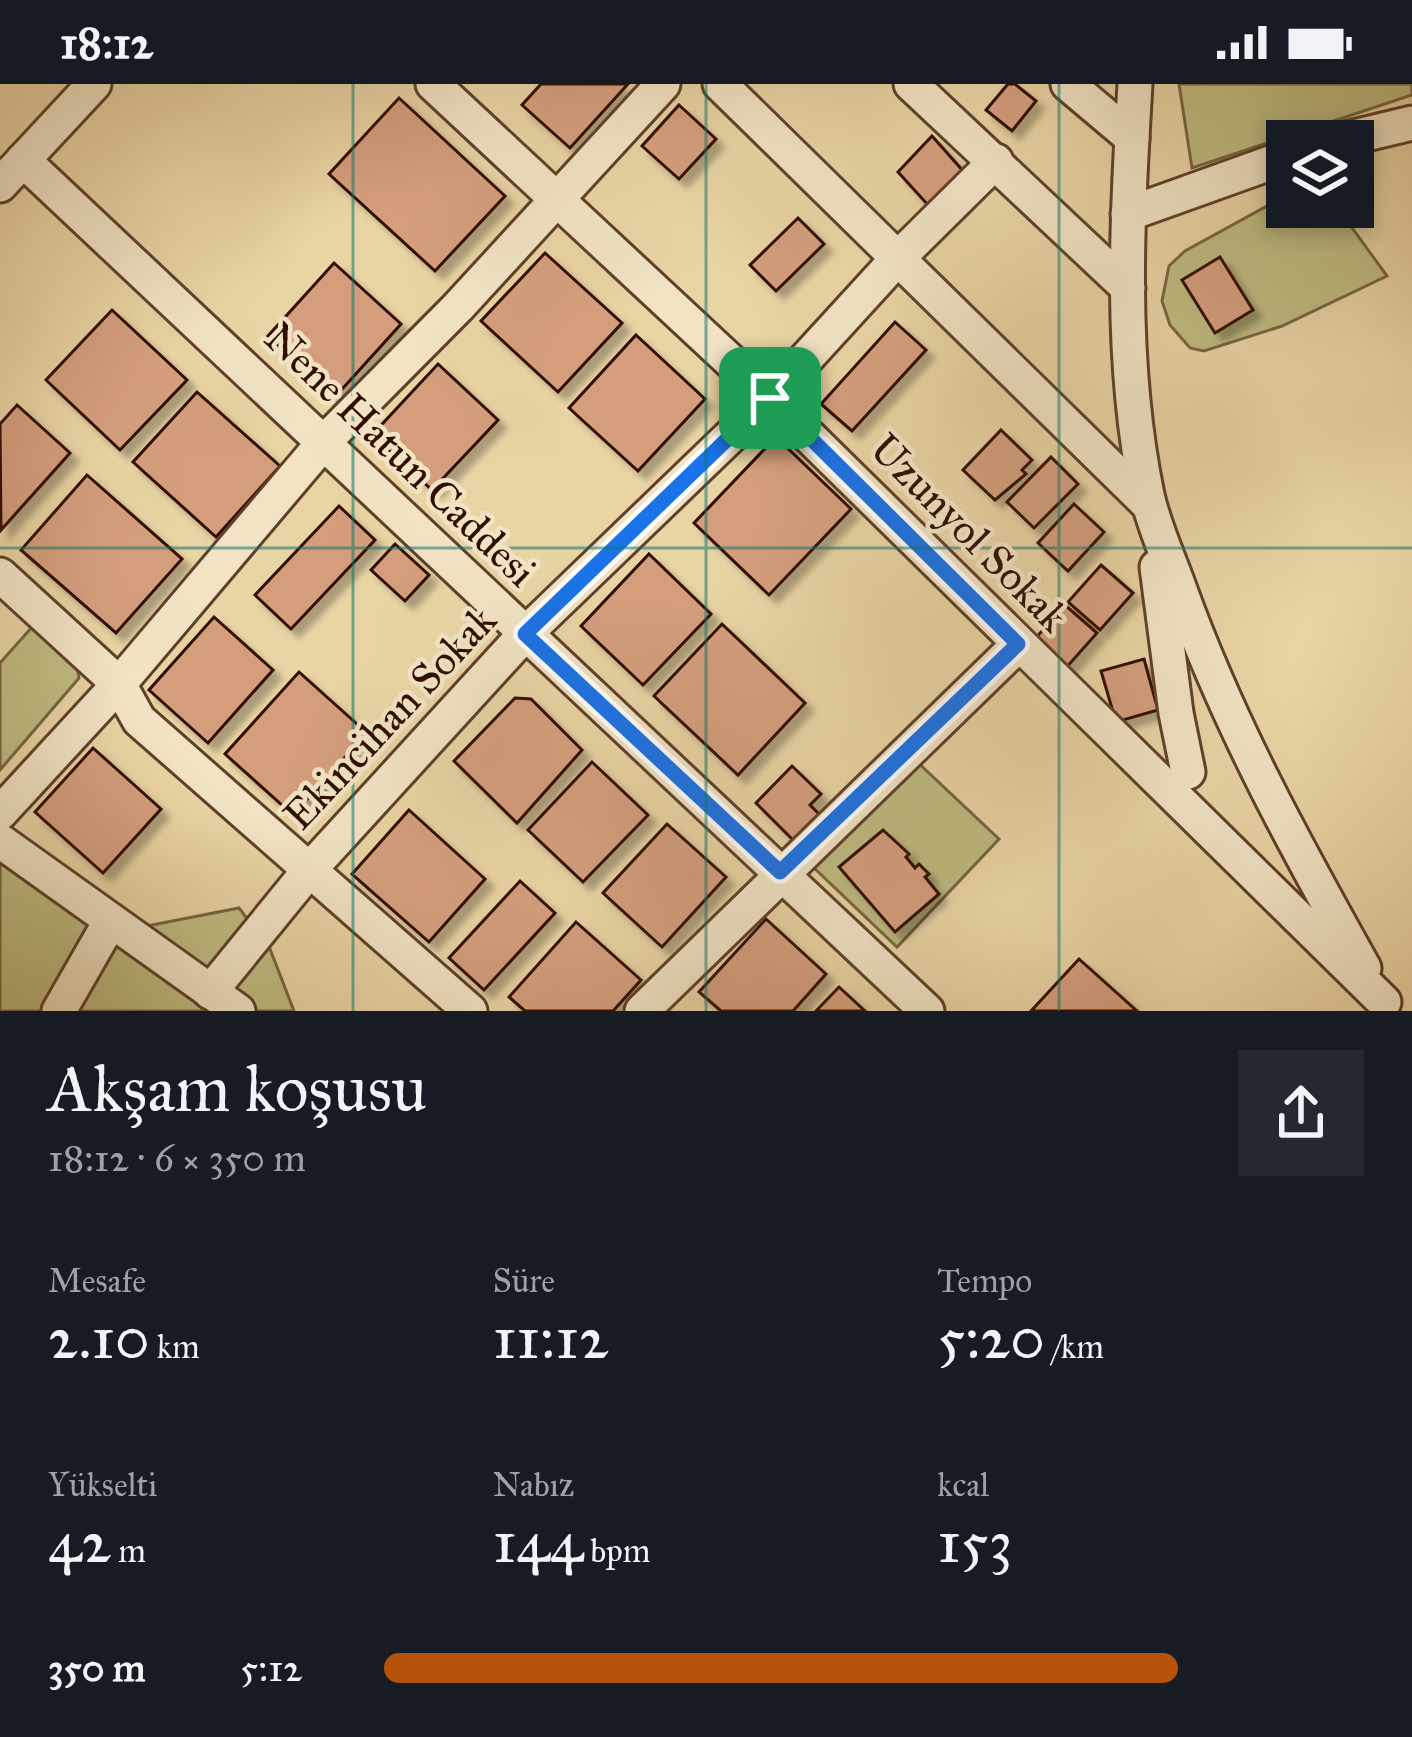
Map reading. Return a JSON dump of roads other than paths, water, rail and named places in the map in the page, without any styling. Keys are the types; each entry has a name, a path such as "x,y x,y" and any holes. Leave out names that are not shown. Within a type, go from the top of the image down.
{"street":[{"path":"12,172 94,84"},
{"name":"Uzunyol Sokak","path":"433,84 770,398 1388,1007"},
{"path":"0,813 118,684 325,442 663,84"},
{"path":"720,84 1148,499 1196,632 1258,776 1388,1007"},
{"path":"911,84 1128,288"},
{"path":"1068,84 1132,138"},
{"path":"1135,84 1128,214 1129,380 1175,713 1188,772"},
{"path":"1374,132 1412,123"},
{"name":"Ekincihan Sokak","path":"224,1001 311,868 525,634 770,398 898,258 996,161"},
{"path":"1128,214 1266,165"},
{"name":"Nene Hatun Caddesi","path":"12,172 325,442 927,1011"},
{"path":"0,575 118,684 139,720 470,1011"},
{"path":"643,1011 1018,644"},
{"path":"0,841 224,1001"},
{"path":"59,1011 110,922"}]}
